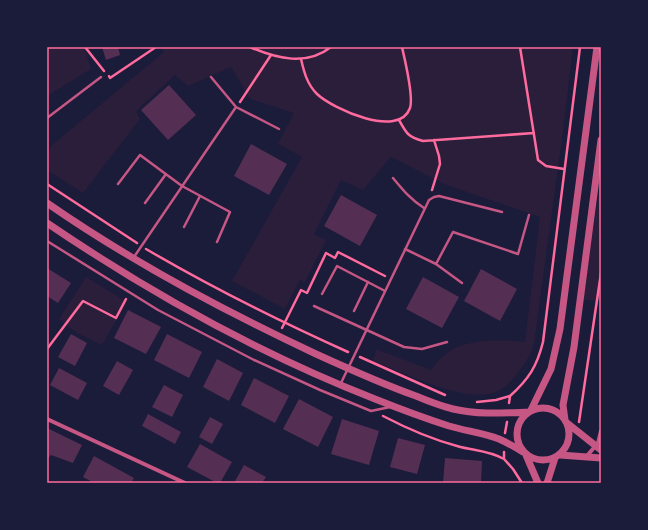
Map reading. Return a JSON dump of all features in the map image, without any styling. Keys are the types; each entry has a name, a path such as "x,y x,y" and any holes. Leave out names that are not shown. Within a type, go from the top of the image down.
{"street":[{"path":"538,483 533,468 518,443 517,430 522,418 530,411 551,369 560,328 597,47"},
{"path":"47,223 128,276 200,317 254,345 341,385 392,406 427,419 504,442 524,452 529,457 540,461 546,461 557,456 569,442 569,429 563,405 574,347 601,140"},
{"path":"47,203 86,229 194,294 236,316 348,368 399,390 453,408 482,413 530,411 543,407 552,409 560,414 566,421 598,448"},
{"path":"47,419 185,483"},
{"path":"586,457 598,448 601,434"},
{"path":"557,456 601,458"},
{"path":"546,483 557,456"}],"lane":[{"path":"47,118 102,77"},
{"path":"211,77 236,107 279,129"},
{"path":"133,258 236,107"},
{"path":"118,184 140,155 182,186 230,212 217,242"},
{"path":"145,203 166,174"},
{"path":"393,178 415,203 424,208"},
{"path":"184,227 200,196"},
{"path":"341,385 429,200 439,196 502,212"},
{"path":"436,264 453,232 518,254 529,215"},
{"path":"47,241 129,292 186,325 254,360 371,411 392,406"},
{"path":"405,249 436,264 462,283"},
{"path":"322,294 337,266 385,291"},
{"path":"354,310 368,282"},
{"path":"314,306 404,347 433,347 447,342"}],"path":[{"path":"85,47 110,78 156,47"},
{"path":"250,47 271,55 288,59 309,58 324,52 331,47"},
{"path":"301,59 308,83 317,94 328,102 346,111 364,118 387,122 399,120 406,115 410,107 411,98 402,47"},
{"path":"520,47 538,160 546,166 564,169"},
{"path":"476,402 496,400 510,396 526,380 534,368 538,358 542,342 580,47"},
{"path":"236,107 271,55"},
{"path":"399,120 407,134 414,139 423,141 534,133"},
{"path":"429,200 440,164 434,140"},
{"path":"47,184 178,268 284,323 450,398"},
{"path":"578,430 601,273"},
{"path":"47,350 82,301 116,318 129,292"},
{"path":"504,459 504,442 510,396"},
{"path":"371,411 396,423 447,443 467,449 491,452 504,459 522,483"}],"shaded area":[{"path":"47,47 84,47 91,69 47,96"},
{"path":"162,47 573,47 534,344 526,361 510,382 498,391 485,394 470,394 436,386 373,361 376,349 431,370 448,352 475,342 506,340 525,342 540,217 444,184 391,157 363,190 341,180 314,234 326,240 305,282 300,280 285,309 232,281 302,157 278,144 294,113 250,99 231,67 188,86 175,75 136,111 140,119 83,193 47,170 47,153 52,145 164,52"},
{"path":"601,179 601,300 582,300"},
{"path":"86,277 127,302 102,345 77,333 59,319"}],"building":[{"path":"102,47 118,47 120,55 106,60"},
{"path":"169,85 196,115 168,140 141,110"},
{"path":"251,144 287,164 269,195 234,176"},
{"path":"341,195 377,215 360,246 324,226"},
{"path":"47,268 71,283 58,303 47,296"},
{"path":"481,269 517,289 500,321 464,301"},
{"path":"423,277 459,297 442,328 406,309"},
{"path":"128,310 161,327 146,354 114,338"},
{"path":"71,334 87,343 75,366 58,357"},
{"path":"167,334 202,352 189,378 154,360"},
{"path":"217,359 243,373 229,401 203,387"},
{"path":"117,361 133,370 119,395 103,386"},
{"path":"59,368 87,383 78,400 50,385"},
{"path":"254,378 289,396 275,423 241,405"},
{"path":"164,385 183,395 172,417 152,407"},
{"path":"299,399 333,417 318,447 283,429"},
{"path":"148,414 181,432 175,444 142,426"},
{"path":"210,417 223,424 212,444 199,437"},
{"path":"342,419 379,431 369,465 331,454"},
{"path":"47,428 82,445 73,463 51,455 47,459"},
{"path":"398,438 425,445 417,474 390,467"},
{"path":"200,444 232,462 220,483 217,483 187,467"},
{"path":"94,456 134,478 131,483 94,483 83,477"},
{"path":"445,458 482,461 481,483 443,483"},
{"path":"244,465 266,477 262,483 234,483"}]}
